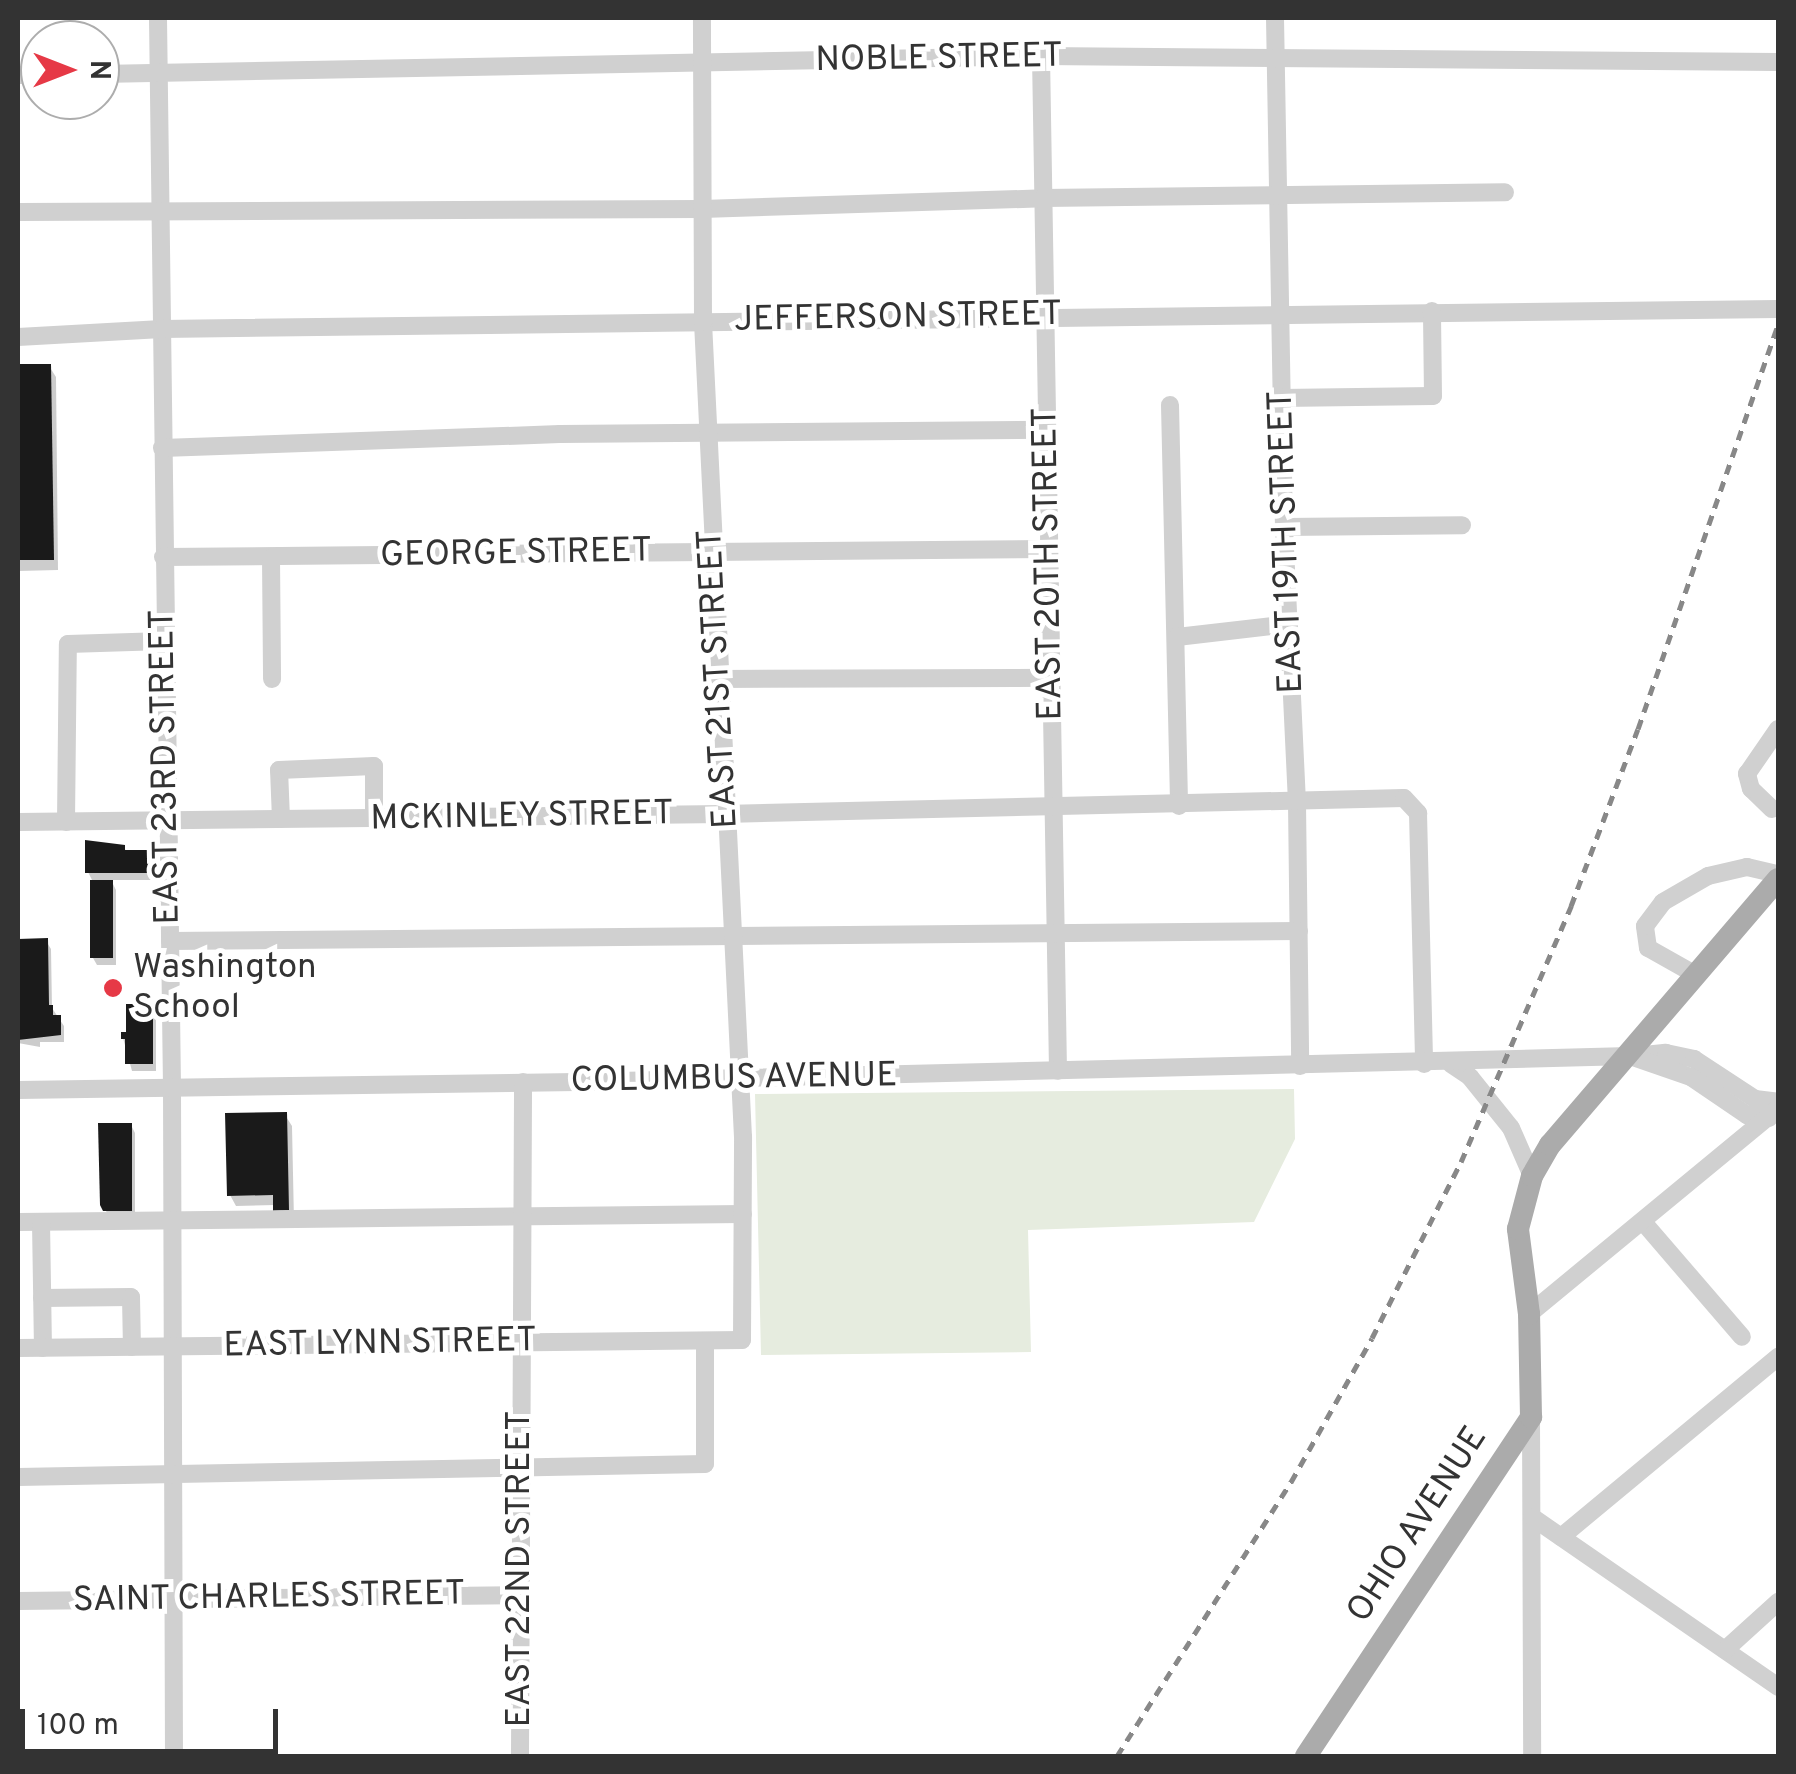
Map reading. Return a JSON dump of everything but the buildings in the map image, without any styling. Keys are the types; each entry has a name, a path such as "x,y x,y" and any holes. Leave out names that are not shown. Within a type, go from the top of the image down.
{"main road":[{"path":"1630,1056 1778,876"},
{"name":"OHIO AVENUE","path":"1306,1756 1531,1417 1528,1314 1518,1230 1532,1176 1550,1146 1630,1056"}],"street":[{"name":"EAST 23RD STREET","path":"158,18 162,558 172,1088 174,1756"},
{"name":"EAST 21ST STREET","path":"702,18 704,322 738,1079 742,1340"},
{"name":"EAST 19TH STREET","path":"1275,18 1284,527 1297,803 1300,1066"},
{"name":"NOBLE STREET","path":"120,74 1041,56 1778,62"},
{"name":"EAST 20TH STREET","path":"1041,56 1058,1072"},
{"path":"18,212 702,208 1043,198 1505,192"},
{"name":"JEFFERSON STREET","path":"18,337 162,329 1778,309"},
{"path":"1281,398 1433,396 1432,311"},
{"path":"1170,406 1178,806"},
{"path":"162,448 1047,430"},
{"path":"1284,527 1462,525"},
{"name":"GEORGE STREET","path":"162,558 1049,549"},
{"path":"271,558 272,679"},
{"path":"1176,637 1289,624"},
{"path":"66,822 68,644 164,641"},
{"path":"718,679 1052,678"},
{"path":"1776,809 1750,789 1746,774 1778,729"},
{"path":"281,820 279,770 374,766 374,818"},
{"name":"MCKINLEY STREET","path":"18,822 724,814 1404,798 1418,813 1424,1064"},
{"path":"1696,975 1648,948 1645,926 1663,902 1708,876 1746,867 1778,876"},
{"path":"170,942 730,940 1299,931"},
{"name":"COLUMBUS AVENUE","path":"18,1090 1451,1064 1630,1056 1691,1077 1747,1115 1775,1110"},
{"path":"1451,1064 1470,1077 1511,1128 1532,1176"},
{"name":"EAST 22ND STREET","path":"520,1756 523,1082"},
{"path":"1528,1314 1644,1223 1775,1110"},
{"path":"18,1222 742,1214"},
{"path":"41,1222 43,1348"},
{"path":"1644,1223 1742,1338"},
{"path":"42,1298 131,1297 132,1347"},
{"path":"18,1477 704,1464 704,1340"},
{"name":"EAST LYNN STREET","path":"18,1348 742,1340"},
{"path":"1561,1537 1778,1357"},
{"path":"1531,1417 1532,1756"},
{"path":"1532,1517 1778,1687"},
{"name":"SAINT CHARLES STREET","path":"18,1601 520,1595"},
{"path":"1725,1650 1778,1602"}],"shaded area":[{"path":"1294,1089 1295,1139 1254,1222 1028,1230 1031,1352 761,1355 755,1094"}],"railway":[{"path":"1117,1756 1291,1482 1372,1338 1461,1162 1571,906 1638,729 1778,325"}],"place":[{"name":"Washington School","path":"113,988"}]}
